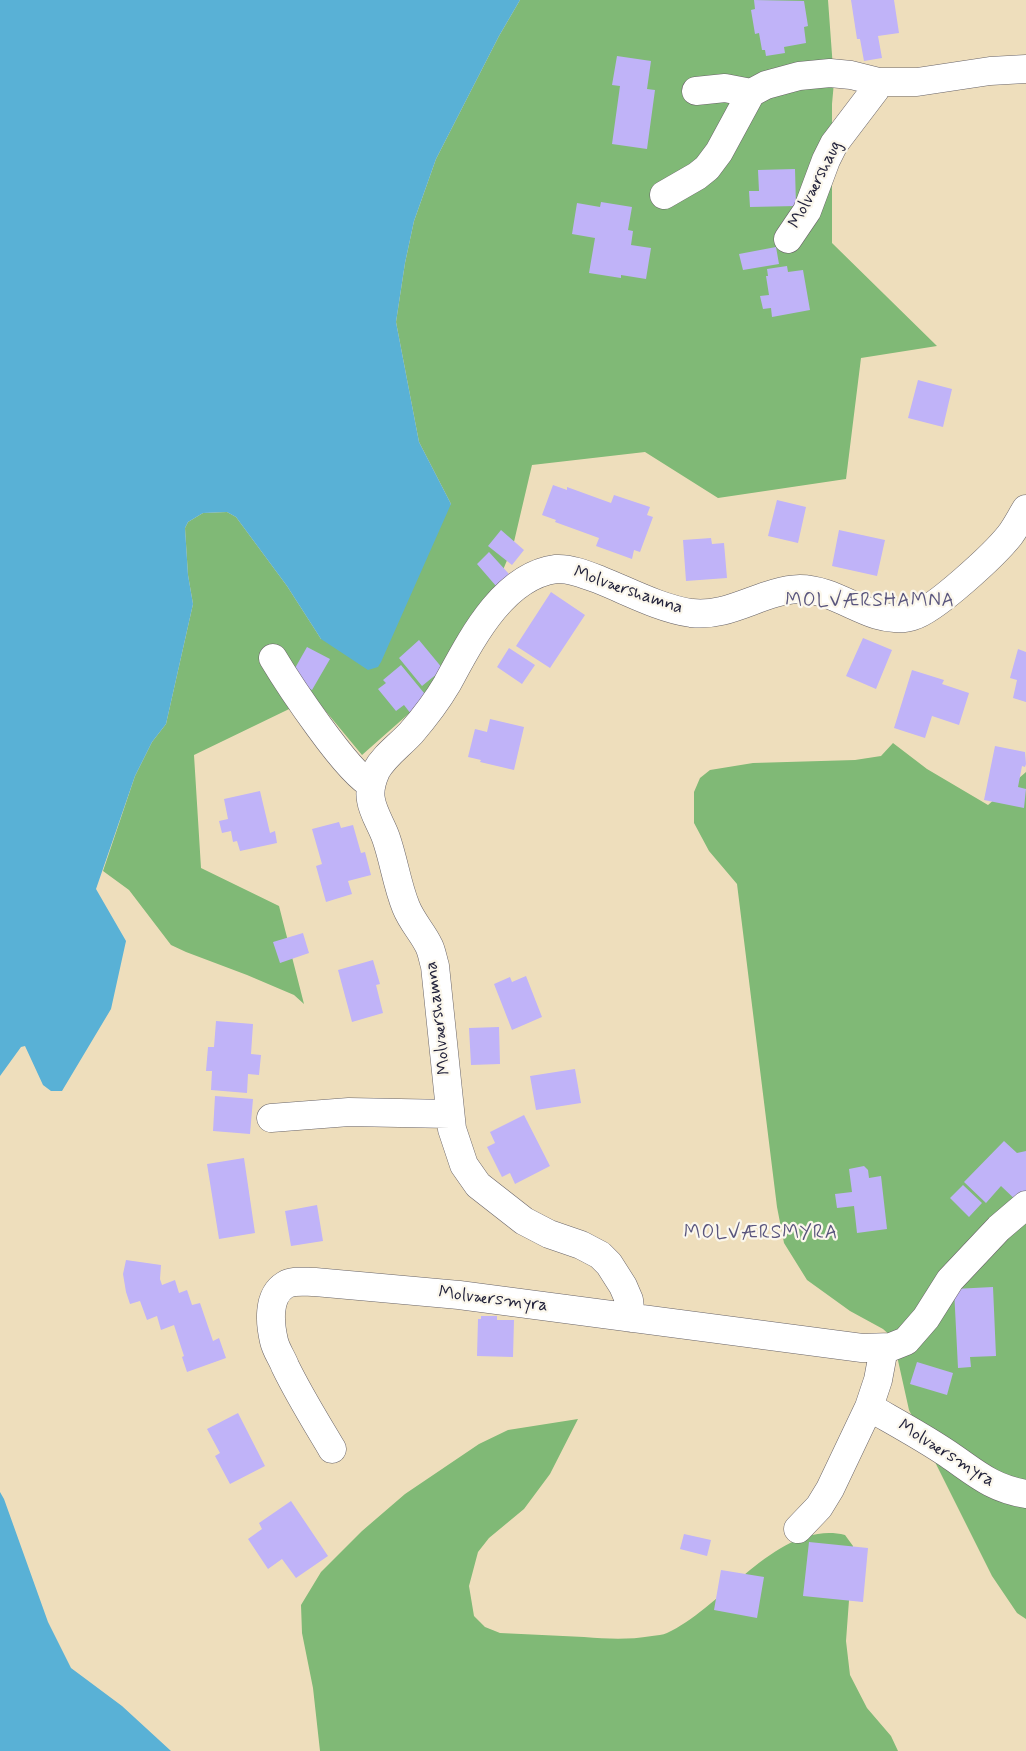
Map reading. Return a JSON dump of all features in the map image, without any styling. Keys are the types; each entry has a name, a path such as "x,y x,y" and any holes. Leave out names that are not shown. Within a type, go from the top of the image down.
{"street":[{"path":"664,195 707,168 719,152 751,93 777,81 799,76 830,73 851,74 879,82 917,82 990,71 1026,69"},
{"name":"Molværshaug","path":"788,239 807,211 834,144 879,82"},
{"path":"696,91 725,88 751,93"},
{"name":"Molværshamna","path":"631,1318 629,1300 623,1286 609,1264 600,1255 581,1245 549,1234 524,1221 478,1185 464,1165 452,1129 435,966 430,947 414,923 406,906 386,838 371,801 371,784 381,764 413,730 439,697 489,614 521,583 540,574 555,569 564,569 597,578 666,608 693,613 727,610 766,595 785,590 803,589 819,592 879,615 899,618 913,616 951,591 1010,535 1026,509"},
{"path":"273,658 340,754 364,781 371,784"},
{"path":"271,1118 349,1112 450,1114"},
{"name":"Molværsmyra","path":"332,1449 293,1383 274,1342 270,1316 274,1297 286,1284 315,1282 394,1288 862,1348 892,1348 906,1341 926,1318 950,1280 999,1228 1026,1205"},
{"path":"798,1529 818,1507 830,1489 869,1407 878,1380 884,1348"},
{"name":"Molværsmyra","path":"869,1407 948,1454 970,1471 993,1485 1026,1494"}],"green space":[{"path":"520,0 828,0 834,82 832,104 832,243 937,346 861,358 846,479 718,498 645,452 532,465 513,546 485,613 414,709 362,755 314,697 194,755 201,868 279,906 304,1004 294,995 171,945 129,890 103,871 135,776 152,742 166,724 193,604 188,575 185,528 188,522 203,513 227,512 236,517 287,586 321,639 451,504 419,442 396,322 414,221 436,159 499,36"},
{"path":"893,743 927,769 988,805 1026,772 1026,1619 1017,1613 992,1576 909,1410 893,1338 883,1329 850,1311 807,1280 784,1243 777,1207 737,884 709,851 694,823 694,792 700,778 710,770 753,763 855,760 881,756"},
{"path":"578,1419 550,1474 524,1509 489,1538 478,1552 469,1586 474,1616 485,1627 500,1633 618,1639 664,1634 688,1621 752,1569 774,1553 797,1540 820,1534 845,1535 853,1546 846,1641 850,1675 867,1708 891,1736 898,1751 320,1751 313,1688 302,1633 301,1605 321,1572 362,1531 405,1494 479,1444 508,1430"}],"water":[{"path":"0,0 520,0 499,36 436,159 414,221 396,322 419,442 451,504 381,662 378,667 368,670 321,639 287,586 236,517 227,512 203,513 188,522 185,528 188,575 193,604 166,724 152,742 135,776 96,889 126,941 111,1009 62,1091 51,1091 43,1085 25,1046 21,1047 0,1076"},
{"path":"0,1492 48,1622 71,1668 122,1706 171,1751 0,1751"}],"building":[{"path":"754,0 804,1 808,26 804,27 806,43 784,47 785,53 766,56 765,50 762,50 759,33 755,34 751,10 755,9"},
{"path":"851,0 894,0 899,33 878,36 882,58 864,61 860,39 857,39"},
{"path":"617,56 651,61 647,89 655,90 647,149 612,144 620,86 612,85"},
{"path":"795,169 796,206 750,207 749,191 759,191 758,170"},
{"path":"601,202 632,207 628,230 633,231 631,245 651,248 646,279 621,275 621,278 589,273 595,238 572,234 577,203 600,207"},
{"path":"776,247 779,264 743,270 739,254"},
{"path":"787,266 788,272 803,270 810,310 772,317 771,308 763,309 760,296 769,295 766,276 768,276 767,269"},
{"path":"918,380 952,389 943,427 908,418"},
{"path":"553,485 567,490 567,487 611,503 614,495 650,507 647,515 653,517 640,552 634,550 632,559 596,546 599,538 555,522 556,520 542,515"},
{"path":"777,500 806,507 798,543 768,536"},
{"path":"501,530 524,550 512,565 488,546"},
{"path":"839,530 885,540 877,576 832,566"},
{"path":"711,538 712,544 724,543 727,578 686,581 683,540"},
{"path":"489,552 509,574 496,586 477,564"},
{"path":"551,592 585,615 550,668 516,646"},
{"path":"863,638 892,650 876,689 846,676"},
{"path":"419,640 443,669 422,686 399,658"},
{"path":"307,647 330,659 312,690 290,677"},
{"path":"509,648 535,665 522,684 497,667"},
{"path":"1018,649 1026,652 1026,702 1013,698 1017,680 1010,678"},
{"path":"401,665 429,699 411,714 404,705 396,711 378,689 386,683 383,680"},
{"path":"912,670 944,680 942,684 969,693 959,725 932,716 925,738 894,728"},
{"path":"490,719 524,727 514,770 480,762 481,760 468,757 475,729 487,732"},
{"path":"995,746 1025,752 1026,764 1025,767 1022,766 1018,787 1026,789 1024,808 984,800"},
{"path":"260,791 270,833 275,831 277,843 240,851 237,841 233,842 231,831 222,833 219,821 228,819 224,799"},
{"path":"339,822 341,828 353,825 361,853 365,852 371,875 348,881 352,894 326,902 316,866 322,864 312,829"},
{"path":"303,933 309,953 280,963 273,942"},
{"path":"373,960 380,984 376,985 383,1013 352,1022 338,970"},
{"path":"526,976 542,1017 512,1030 494,984 510,977 512,982"},
{"path":"216,1021 253,1024 251,1054 261,1055 259,1075 248,1074 247,1093 211,1090 212,1071 206,1071 208,1047 214,1047"},
{"path":"499,1027 500,1064 471,1065 469,1028"},
{"path":"575,1069 581,1103 536,1110 530,1076"},
{"path":"215,1096 253,1099 250,1134 213,1131"},
{"path":"524,1115 550,1166 515,1184 510,1173 502,1177 487,1147 495,1143 490,1132"},
{"path":"1004,1141 1017,1153 1026,1151 1026,1198 1020,1204 1001,1186 986,1203 964,1182"},
{"path":"244,1158 255,1233 219,1239 207,1164"},
{"path":"864,1166 868,1170 869,1178 881,1176 887,1229 857,1233 854,1206 837,1208 835,1194 852,1192 849,1169"},
{"path":"963,1185 982,1203 969,1217 950,1198"},
{"path":"317,1205 323,1241 291,1246 285,1211"},
{"path":"126,1260 161,1265 160,1279 162,1285 175,1280 179,1293 187,1290 192,1305 200,1303 213,1341 219,1338 226,1358 187,1372 174,1325 161,1330 157,1316 147,1320 140,1301 130,1304 123,1274"},
{"path":"993,1287 996,1356 970,1357 971,1367 958,1368 954,1289"},
{"path":"481,1316 497,1316 497,1320 514,1320 513,1357 477,1356 478,1319 481,1319"},
{"path":"917,1362 953,1373 947,1395 910,1384"},
{"path":"238,1413 265,1466 230,1484 215,1456 220,1453 207,1429"},
{"path":"291,1501 328,1556 296,1578 282,1559 268,1569 248,1539 262,1529 259,1523"},
{"path":"684,1534 711,1540 707,1556 680,1549"},
{"path":"809,1542 868,1548 863,1602 803,1596"},
{"path":"721,1570 764,1577 757,1618 714,1610"}],"district":[{"name":"MOLVÆRSHAMNA","path":"870,602"},
{"name":"MOLVÆRSMYRA","path":"761,1234"}]}
